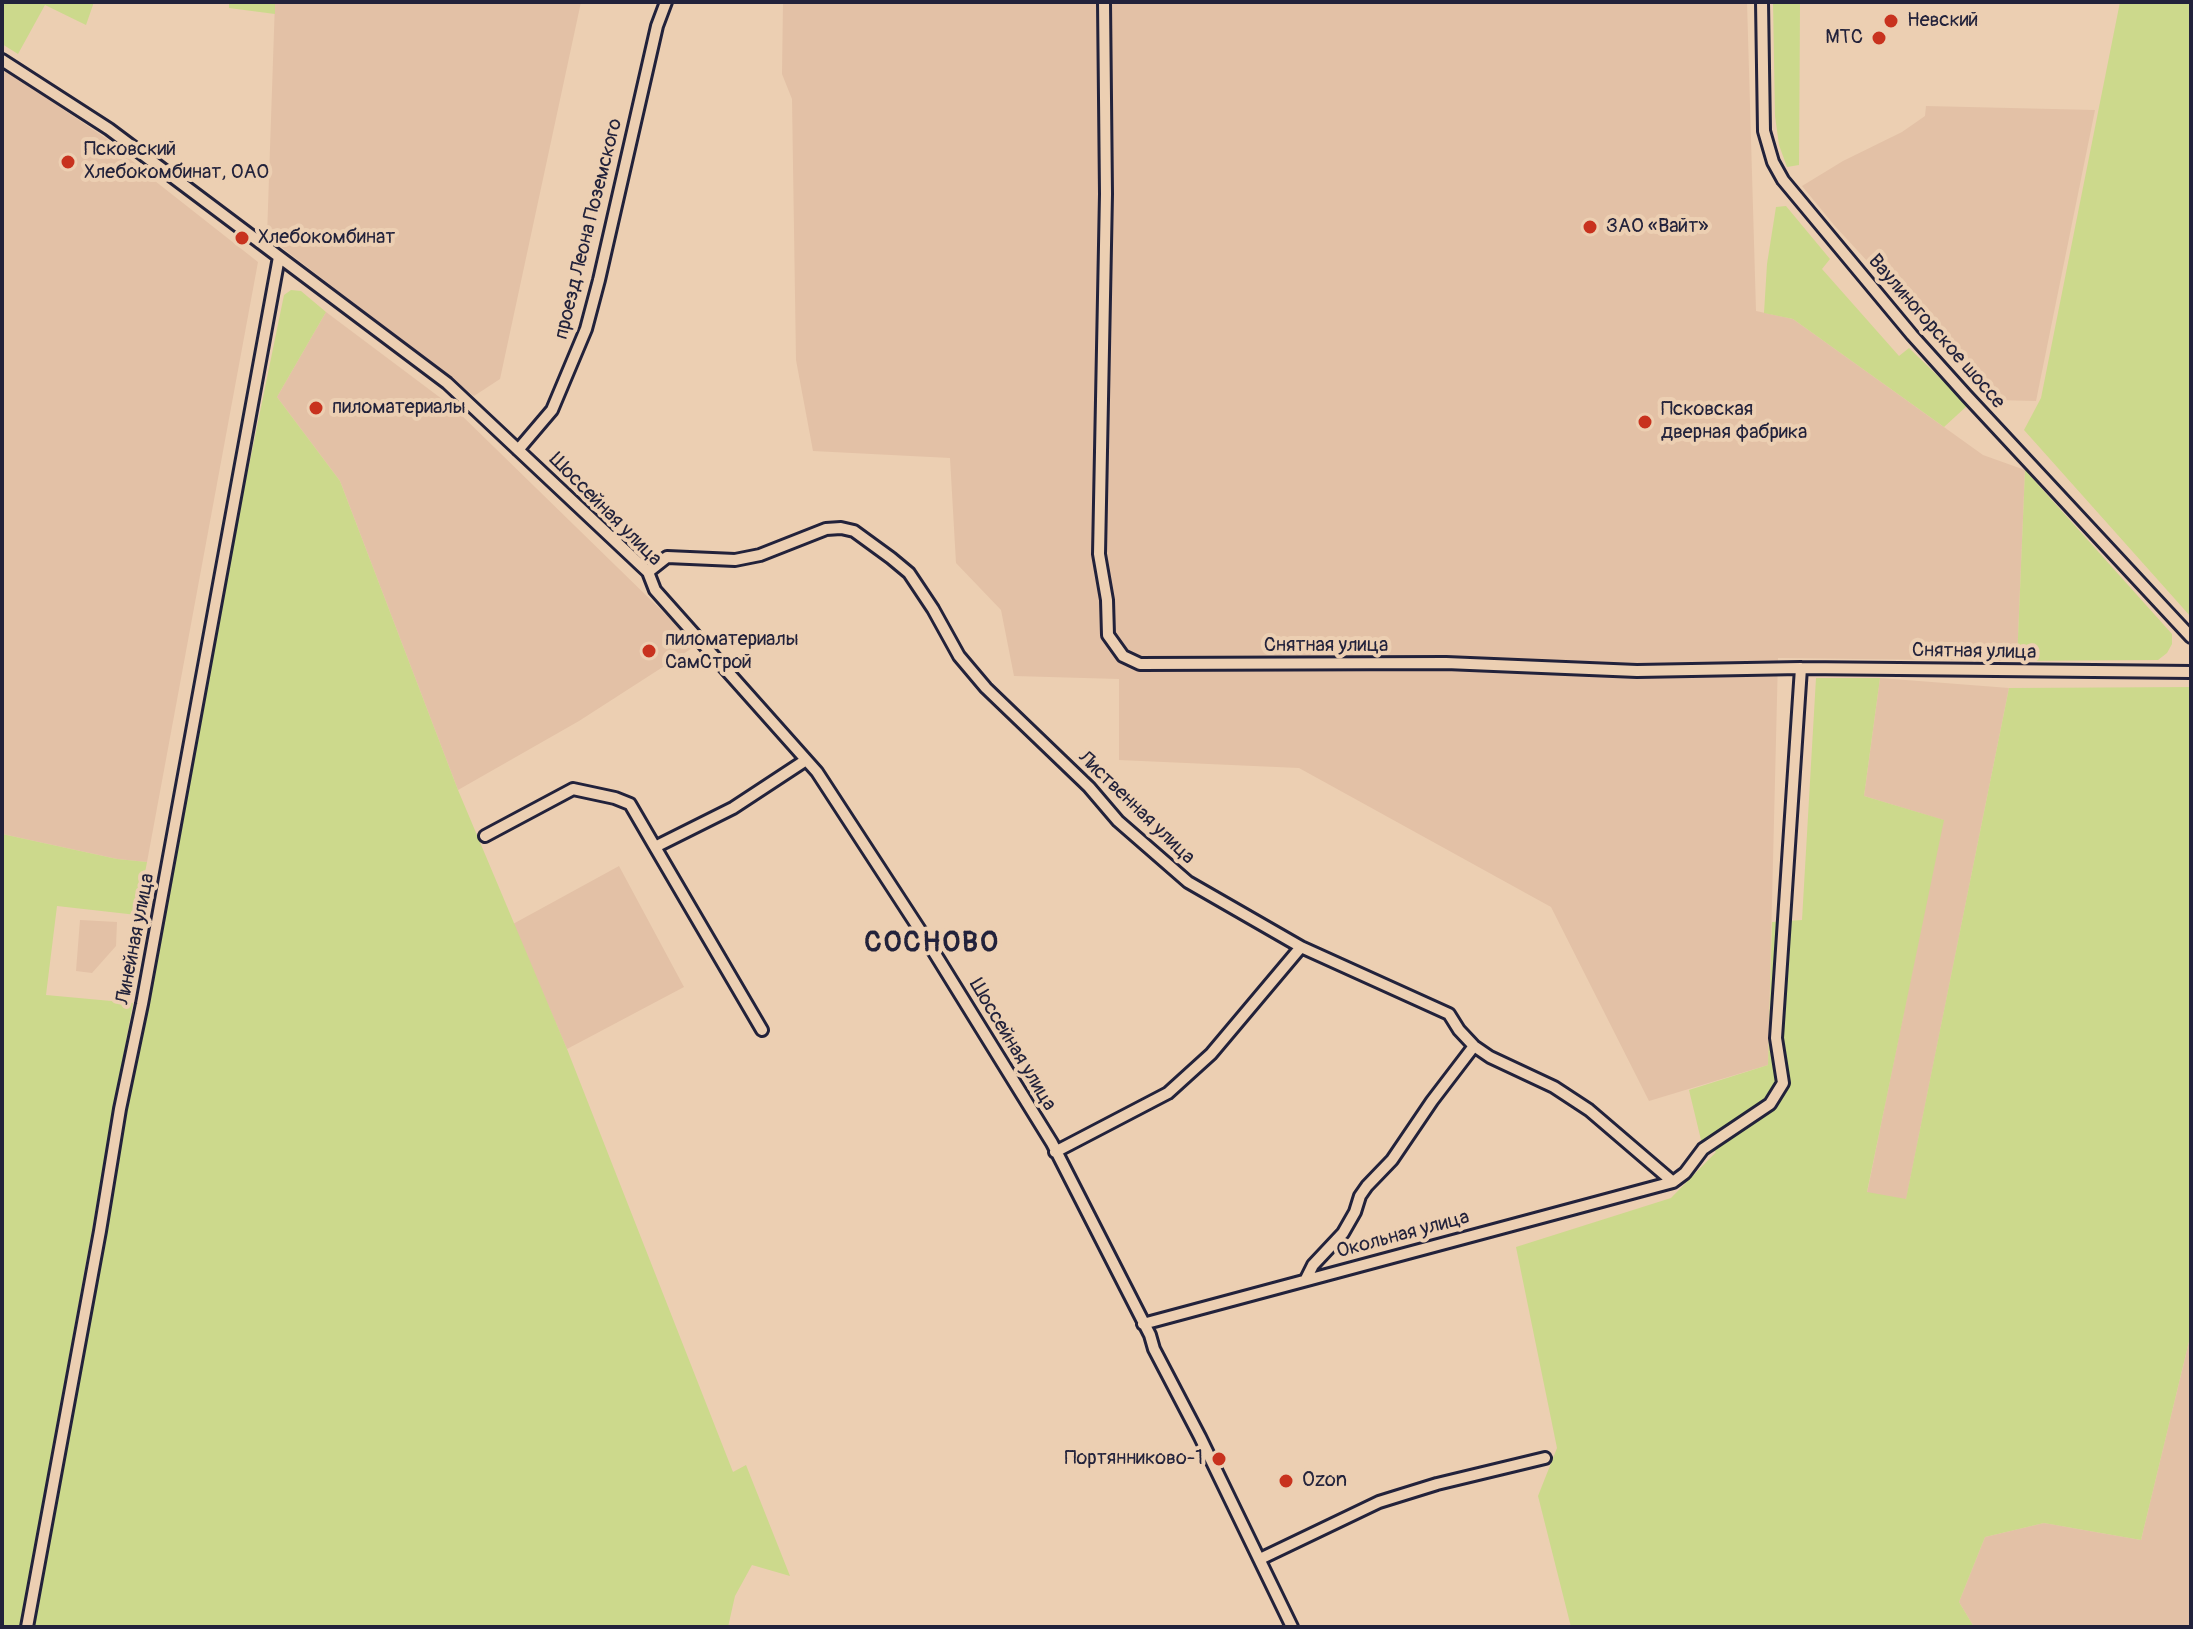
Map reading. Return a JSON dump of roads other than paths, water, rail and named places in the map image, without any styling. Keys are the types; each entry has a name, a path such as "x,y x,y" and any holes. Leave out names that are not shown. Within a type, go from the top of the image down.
{"street":[{"name":"проезд Леона Поземского","path":"518,450 552,410 586,329 657,26 666,2"},
{"name":"Снятная улица","path":"1104,2 1106,194 1099,554 1107,600 1108,635 1123,656 1140,664 1446,663 1637,671 1801,668 2191,672"},
{"name":"Ваулиногорское шоссе","path":"1762,2 1764,131 1773,162 1783,180 1912,335 2191,637"},
{"name":"Шоссейная улица","path":"2,60 109,129 447,383 648,572 655,590 817,772 929,944 1052,1143 1150,1335 1154,1349 1292,1627"},
{"name":"Линейная улица","path":"27,1627 279,257"},
{"name":"Лиственная улица","path":"648,572 667,557 735,560 760,555 826,529 854,531 909,573 959,656 977,678 1089,787 1118,821 1188,882 1301,947 1449,1014 1474,1046 1490,1057 1554,1087 1589,1110 1673,1182"},
{"path":"1673,1182 1685,1173 1703,1149 1770,1104 1783,1083 1776,1038 1801,668"},
{"path":"655,847 733,808 806,760"},
{"path":"485,836 573,789 630,804 762,1030"},
{"path":"1055,1152 1168,1093 1211,1054 1301,947"},
{"path":"1306,1279 1313,1265 1343,1233 1367,1186 1392,1160 1474,1046"},
{"name":"Окольная улица","path":"1143,1324 1673,1182"},
{"path":"1260,1559 1379,1502 1437,1484 1545,1458"}],"place":[{"name":"Невский","path":"1891,21"},
{"name":"МТС","path":"1879,38"},
{"name":"Псковский Хлебокомбинат, ОАО","path":"68,162"},
{"name":"ЗАО «Вайт»","path":"1590,227"},
{"name":"Хлебокомбинат","path":"242,238"},
{"name":"пиломатериалы","path":"316,408"},
{"name":"Псковская дверная фабрика","path":"1645,422"},
{"name":"пиломатериалы СамСтрой","path":"649,651"},
{"name":"Портянниково-1","path":"1219,1459"},
{"name":"Ozon","path":"1286,1481"}],"district":[{"name":"СОСНОВО","path":"932,944"}]}
